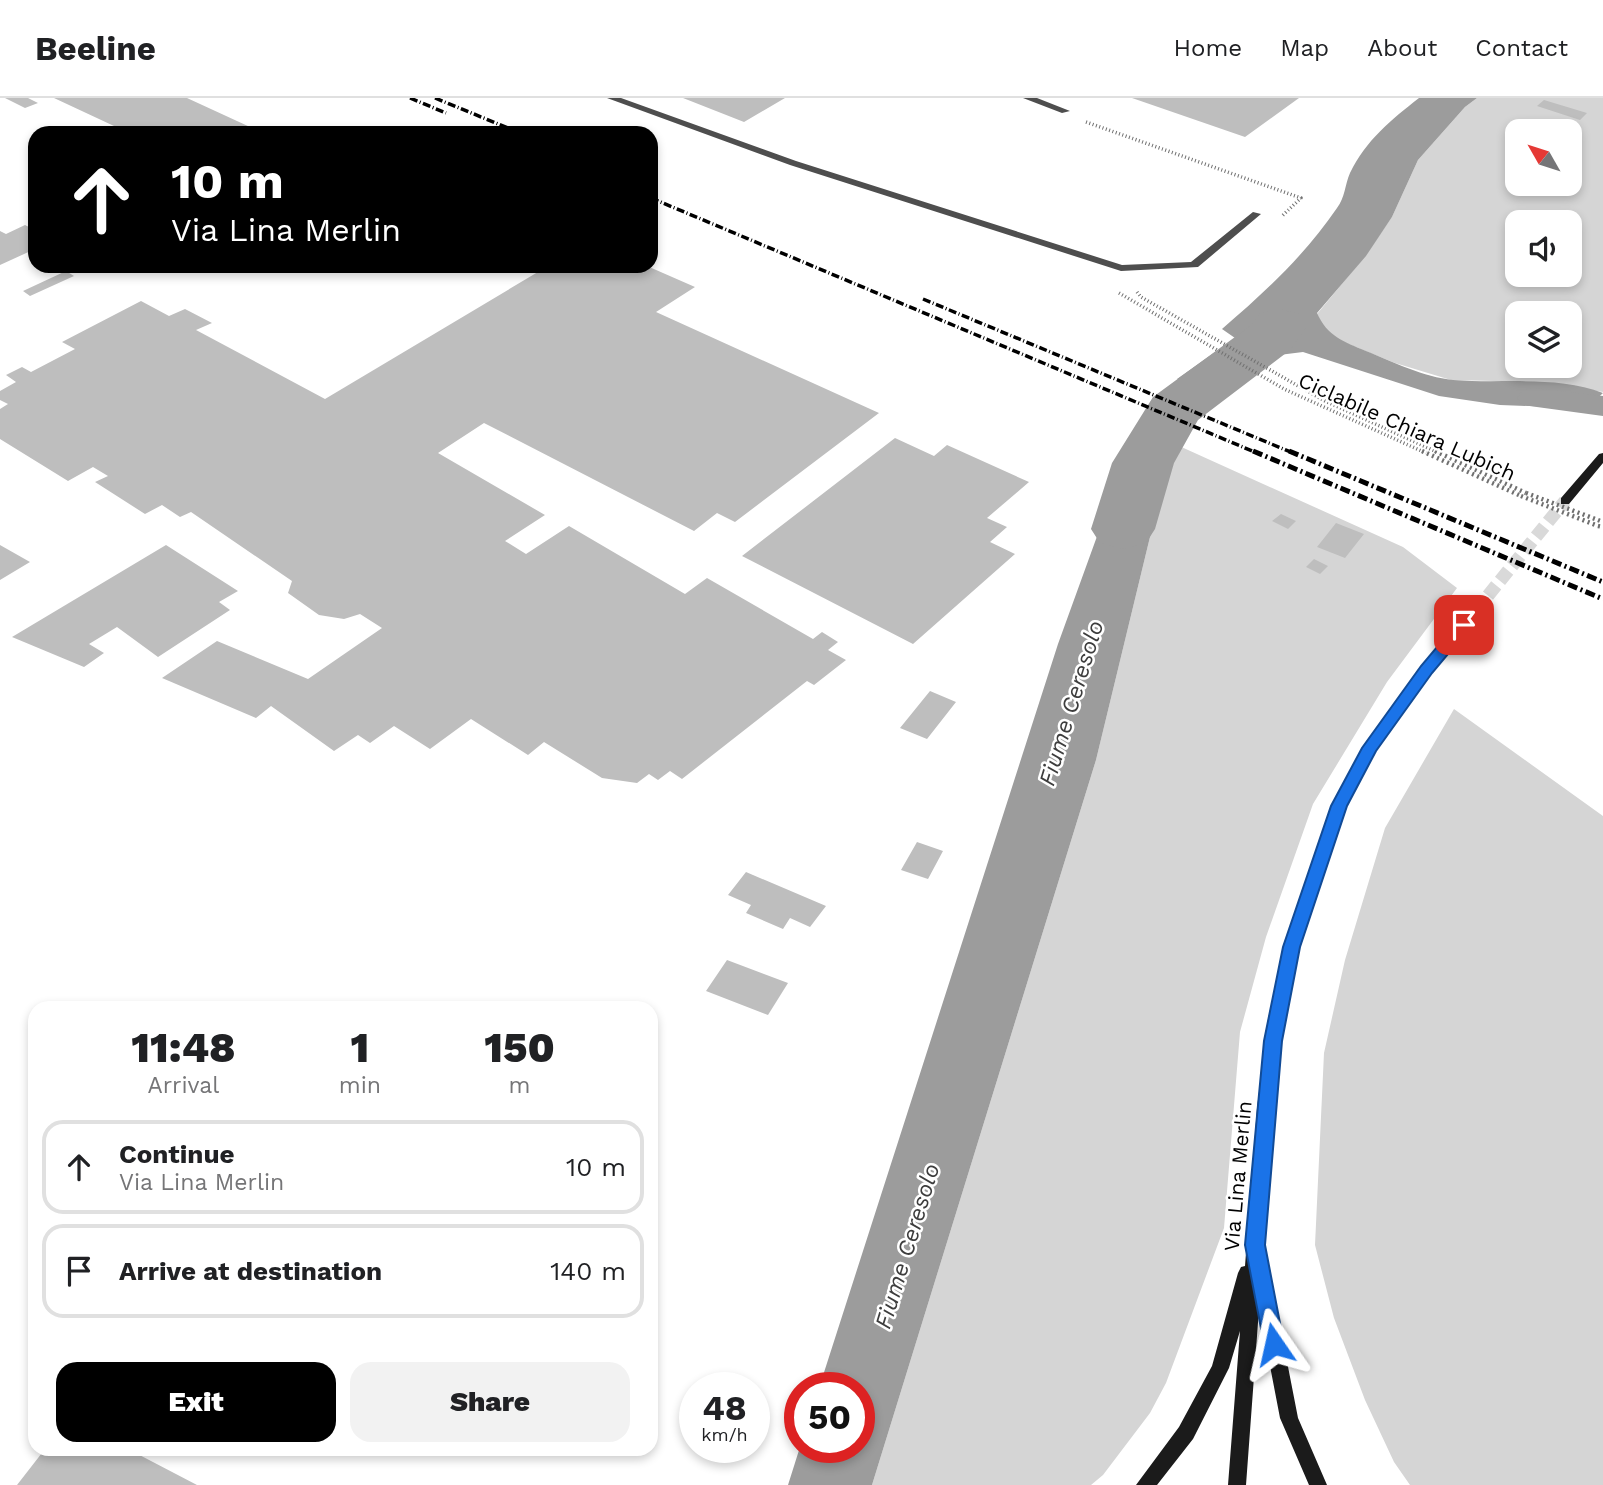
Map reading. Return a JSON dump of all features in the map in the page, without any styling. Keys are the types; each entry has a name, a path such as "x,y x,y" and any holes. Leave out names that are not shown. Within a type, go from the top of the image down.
{"main road":[{"path":"1565,501 1603,456"},
{"name":"Via Lina Merlin","path":"1237,1485 1265,1108 1276,1019 1292,947 1313,877 1339,806 1370,748 1426,670 1464,625"},
{"path":"1145,1485 1186,1433 1220,1368 1255,1245"},
{"path":"1255,1245 1289,1418 1318,1485"}],"lane":[{"path":"612,98 793,163 1121,268 1194,265 1256,214"},
{"path":"1028,98 1065,111"}],"path":[{"path":"1065,111 1085,122 1301,198 1291,208"},
{"path":"1121,268 1141,297 1325,401 1523,494"},
{"name":"Ciclabile Chiara Lubich","path":"1204,342 1284,389 1523,494 1601,524"}],"shaded area":[{"path":"1477,98 1603,98 1603,392 1535,382 1451,380 1395,363 1341,341 1325,330 1317,314 1365,256 1392,217 1418,160 1465,107"},
{"path":"1177,445 1403,547 1457,588 1387,682 1313,804 1266,937 1240,1032 1224,1228 1166,1383 1150,1413 1103,1475 1091,1485 872,1485 1096,760 1165,475"},
{"path":"1454,709 1603,816 1603,1485 1410,1485 1394,1462 1365,1400 1334,1318 1315,1245 1324,1053 1345,960 1385,828"}],"water":[{"path":"1419,98 1477,98 1465,107 1418,160 1392,217 1366,256 1317,313 1321,321 1331,333 1343,341 1431,376 1472,381 1548,382 1585,387 1603,393 1587,408 1500,405 1439,396 1303,352 1271,356 1222,397 1177,379 1235,338 1222,329 1269,287 1311,242 1340,204 1350,173 1364,150 1389,123"},
{"path":"1137,426 1177,445 1165,475 1096,760 872,1485 788,1485 795,1463 875,1463 875,1372 824,1372 1058,644"}],"building":[{"path":"5,98 28,98 38,103 25,108"},
{"path":"54,98 187,98 248,126 114,126"},
{"path":"683,98 785,98 744,122"},
{"path":"1132,98 1299,98 1245,137"},
{"path":"1544,100 1587,113 1577,119 1537,106"},
{"path":"25,225 28,226 28,252 0,265 0,231 6,234"},
{"path":"658,271 695,287 656,312 879,413 735,522 717,513 694,531 484,423 438,453 545,515 505,541 526,554 569,526 685,594 707,578 813,639 822,632 838,642 828,650 846,660 814,685 807,681 682,779 670,771 658,780 649,774 637,783 602,778 544,742 528,755 471,719 430,749 394,726 370,743 358,735 334,751 271,706 256,718 162,678 217,641 308,679 382,628 360,614 344,619 319,615 288,593 292,581 191,512 180,517 162,505 145,514 95,482 108,476 93,467 68,481 0,439 0,409 8,404 0,400 0,391 16,382 6,375 22,367 31,372 75,349 62,342 141,301 169,316 185,309 212,323 196,330 325,399 536,273 658,273"},
{"path":"62,273 74,276 30,296 23,291"},
{"path":"895,438 934,456 947,445 1029,482 987,518 1007,527 990,542 1015,554 913,644 742,556"},
{"path":"1281,514 1296,521 1288,529 1272,521"},
{"path":"1336,523 1364,534 1345,558 1317,547"},
{"path":"0,545 30,562 0,580"},
{"path":"166,545 238,591 219,602 230,610 158,657 117,627 89,644 104,653 84,667 12,637"},
{"path":"1314,559 1328,566 1320,574 1306,567"},
{"path":"930,691 956,702 927,739 900,728"},
{"path":"917,842 943,851 928,879 901,870"},
{"path":"746,872 826,906 810,927 790,918 783,929 746,913 751,905 728,895"},
{"path":"727,960 788,983 768,1015 706,991"},
{"path":"40,1456 141,1456 197,1485 17,1485"}],"waterway":[{"name":"Fiume Ceresolo","path":"1123,529 1143,463 1174,410 1270,338 1279,326"},
{"path":"1534,398 1603,406"}],"tunnel":[{"path":"1464,625 1565,501"}],"railway":[{"path":"410,98 446,113"},
{"path":"435,98 503,126"},
{"path":"658,201 1257,453"},
{"path":"923,299 1293,453"},
{"path":"1253,451 1603,599"},
{"path":"1289,451 1603,582"}],"route":[{"path":"1274,1344 1255,1245 1273,1041 1292,947 1313,877 1339,806 1370,748 1426,670 1464,625"}]}
